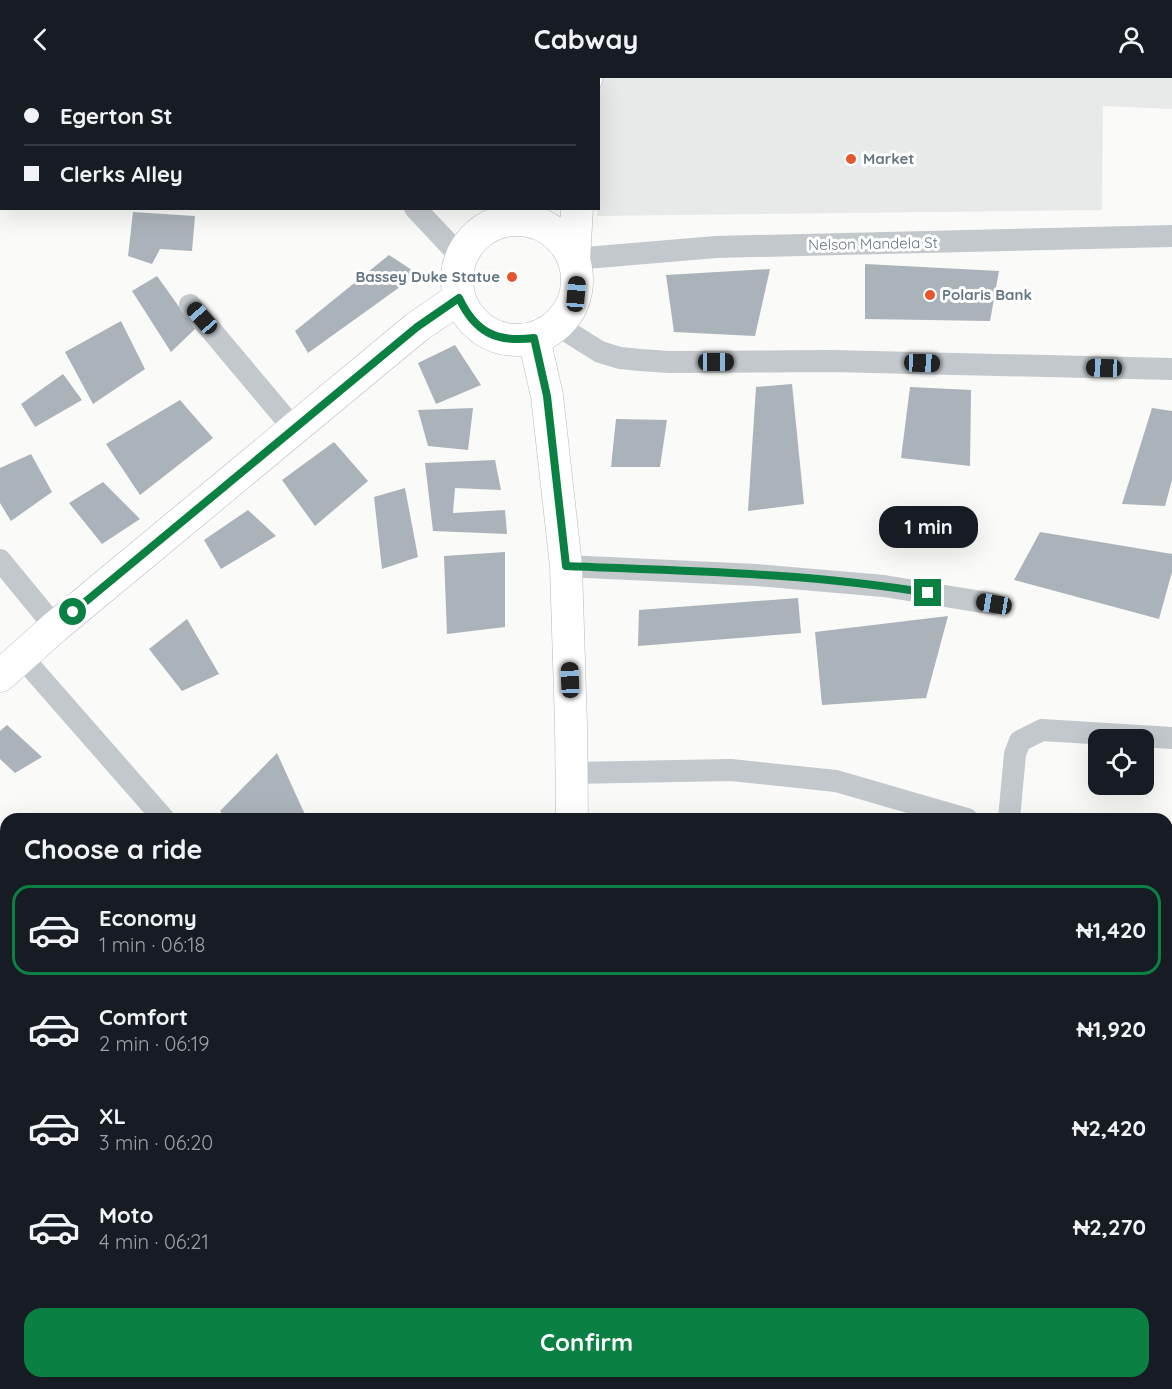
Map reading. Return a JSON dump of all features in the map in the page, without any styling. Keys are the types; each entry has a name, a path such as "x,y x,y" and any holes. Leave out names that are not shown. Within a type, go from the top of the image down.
{"main road":[{"path":"574,259 550,218 528,221 508,220 489,227 472,240 461,257 456,277 459,298 467,315 480,328 496,337 515,340 546,331 569,311 576,294 577,277 574,259 577,210"},
{"path":"11,666 417,327 459,298"},
{"path":"546,331 547,396 566,566 572,813"}],"street":[{"path":"417,210 461,257"},
{"name":"Nelson Mandela St","path":"574,259 716,247 1172,237"},
{"path":"190,304 294,429"},
{"path":"546,331 620,358 669,362 831,361 1172,369"},
{"path":"0,561 55,627"},
{"path":"566,566 756,575 873,585 994,604"},
{"path":"11,666 158,813"},
{"path":"1010,813 1015,754 1020,741 1042,730 1172,738"},
{"path":"572,773 731,770 836,781 945,813"}],"shaded area":[{"name":"Market","path":"600,78 1172,78 1172,109 1103,106 1102,210 597,216 597,210 600,210"}],"building":[{"path":"133,212 195,216 192,251 160,249 152,264 128,256"},
{"path":"389,255 418,274 308,353 295,331"},
{"name":"Polaris Bank","path":"865,264 999,271 990,321 865,319"},
{"path":"770,269 755,336 674,332 666,275"},
{"path":"157,276 195,329 171,352 132,291"},
{"path":"121,321 145,369 93,404 65,352"},
{"path":"455,345 481,385 436,404 418,363"},
{"path":"63,374 82,400 35,427 21,404"},
{"path":"792,384 804,504 748,511 756,387"},
{"path":"910,387 971,390 970,466 901,458"},
{"path":"180,400 213,438 140,495 106,444"},
{"path":"473,408 468,450 428,446 418,410"},
{"path":"1152,408 1172,411 1172,480 1165,506 1122,504"},
{"path":"616,419 667,420 660,467 611,467"},
{"path":"334,442 368,481 315,526 282,480"},
{"path":"31,454 52,492 11,521 0,503 0,468"},
{"path":"495,460 501,490 455,488 453,513 505,510 507,534 433,531 425,463"},
{"path":"103,482 140,519 102,544 69,503"},
{"path":"405,488 418,557 382,569 374,497"},
{"path":"248,510 276,536 221,569 204,540"},
{"path":"1040,532 1172,554 1172,572 1159,619 1014,580"},
{"path":"505,552 505,627 447,634 444,556"},
{"path":"798,598 801,633 638,646 639,610"},
{"path":"948,616 926,698 822,705 815,632"},
{"path":"187,619 219,674 182,691 149,649"},
{"path":"7,725 42,757 15,773 0,759 0,731"},
{"path":"277,753 304,813 222,813 220,811"}],"place":[{"name":"Market","path":"851,159"},
{"name":"Bassey Duke Statue","path":"512,277"},
{"name":"Polaris Bank","path":"930,295"}],"route":[{"path":"73,612 417,327 459,298 467,315 480,328 496,337 515,340 534,338 547,396 566,566 756,575 885,586 928,593"}]}
